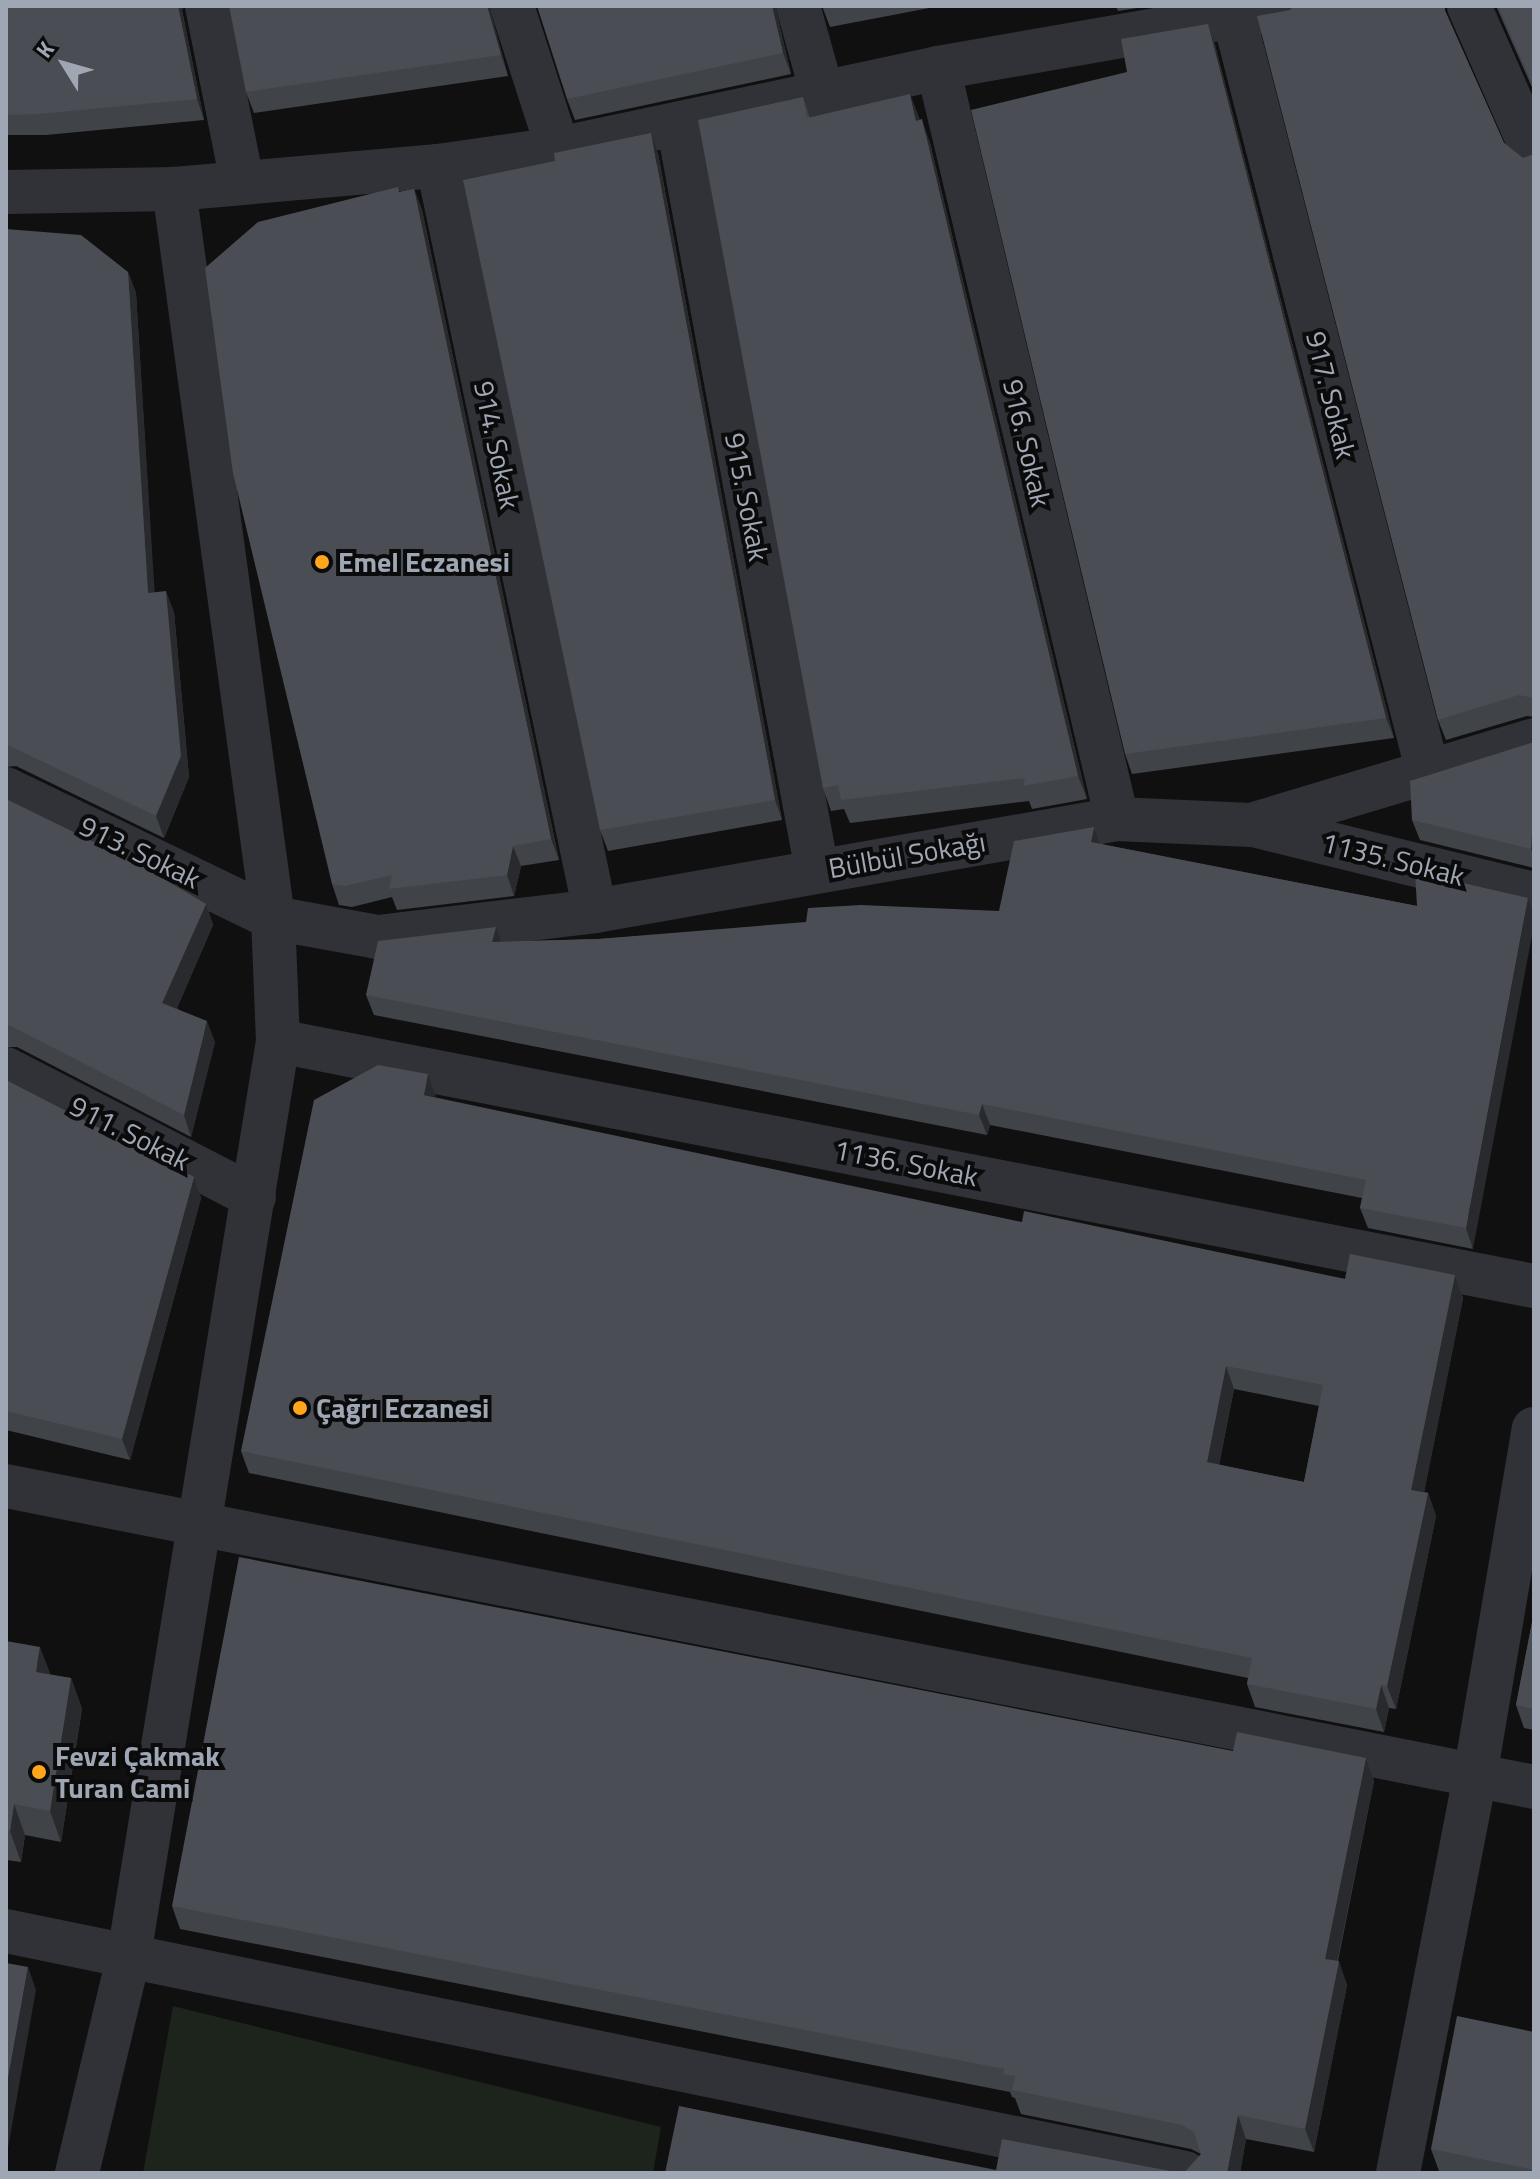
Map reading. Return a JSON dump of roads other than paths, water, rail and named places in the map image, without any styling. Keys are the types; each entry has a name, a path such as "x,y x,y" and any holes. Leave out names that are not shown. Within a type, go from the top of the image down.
{"street":[{"path":"207,6 242,181"},
{"path":"512,6 558,149"},
{"path":"798,6 822,92"},
{"path":"6,192 174,189 438,166 558,149 938,68 1094,24 1234,17 1292,6"},
{"path":"1469,6 1534,154"},
{"name":"917. Sokak","path":"1234,17 1428,772"},
{"name":"916. Sokak","path":"938,68 1117,819"},
{"name":"915. Sokak","path":"678,124 817,870"},
{"name":"914. Sokak","path":"438,166 595,911"},
{"path":"77,2173 129,1955 195,1525 254,1197 278,1041 273,918 174,189"},
{"name":"Bülbül Sokağı","path":"273,918 378,937 595,911 1117,819 1251,825 1534,740"},
{"name":"913. Sokak","path":"6,789 273,918"},
{"name":"1135. Sokak","path":"1251,825 1534,894"},
{"name":"1136. Sokak","path":"278,1041 1534,1286"},
{"name":"911. Sokak","path":"6,1069 254,1197"},
{"path":"1398,2173 1475,1776 1534,1429"},
{"path":"6,1486 1534,1787"},
{"path":"6,1931 1185,2173"}],"place":[{"name":"Emel Eczanesi","path":"322,562"},
{"name":"Çağrı Eczanesi","path":"300,1408"},
{"name":"Fevzi Çakmak Turan Cami","path":"39,1772"}]}
